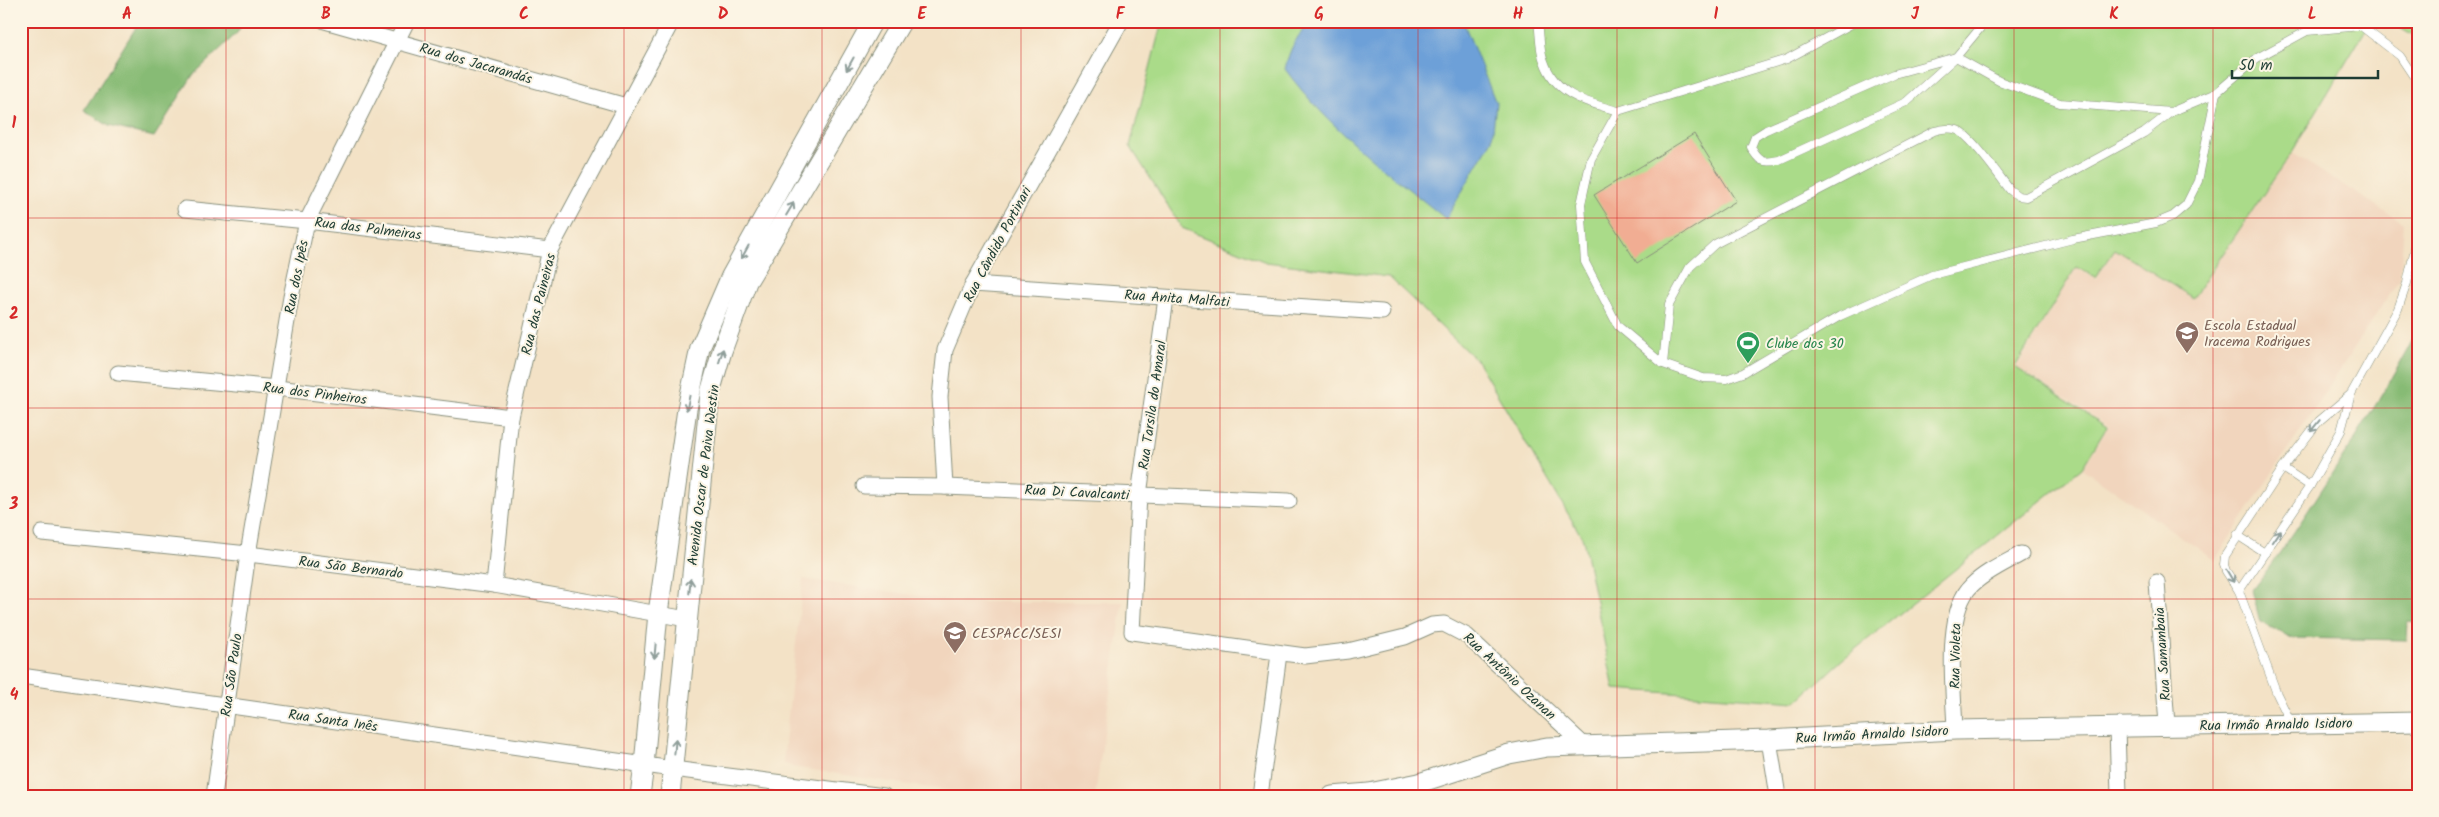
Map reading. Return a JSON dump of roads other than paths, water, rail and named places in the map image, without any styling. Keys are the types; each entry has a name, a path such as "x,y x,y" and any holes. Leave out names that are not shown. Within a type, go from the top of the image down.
{"street":[{"name":"Rua dos Jacarandás","path":"326,21 626,106"},
{"name":"Rua dos Ipês","path":"248,554 307,221 407,21"},
{"name":"Rua das Paineiras","path":"494,585 511,417 550,250 672,21"},
{"name":"Avenida Oscar de Paiva Westin","path":"640,796 658,613 686,408 700,348 739,279 873,21"},
{"name":"Avenida Oscar de Paiva Westin","path":"670,796 710,393 739,279 902,21"},
{"name":"Rua Cândido Portinari","path":"945,486 940,397 945,350 973,284 1121,21"},
{"name":"Rua das Palmeiras","path":"185,209 307,221 550,250"},
{"name":"Rua Anita Malfati","path":"973,284 1382,312"},
{"name":"Rua Tarsila do Amaral","path":"1132,632 1139,495 1166,298"},
{"name":"Rua dos Pinheiros","path":"118,373 276,388 511,417"},
{"name":"Rua Di Cavalcanti","path":"864,486 945,486 1289,501"},
{"name":"Rua São Bernardo","path":"42,534 248,554 494,585 687,619"},
{"name":"Rua São Paulo","path":"214,796 248,554"},
{"name":"Rua Violeta","path":"1955,730 1953,638 1955,616 1961,598 1972,584 2021,554"},
{"name":"Rua Samambaia","path":"2157,582 2166,725"},
{"name":"Rua Antônio Ozanan","path":"1132,632 1279,654 1305,656 1348,651 1405,637 1432,626 1444,624 1467,636 1585,746"},
{"path":"1260,796 1279,654"},
{"name":"Rua Santa Inês","path":"21,676 228,704 644,765 884,796"},
{"name":"Rua Irmão Arnaldo Isidoro","path":"1332,796 1369,793 1419,783 1464,767 1528,750 1547,747 1769,740 1955,730 2418,722"},
{"path":"2117,727 2119,796"},
{"path":"1769,740 1778,796"}],"lane":[{"path":"1538,21 1544,61 1561,89 1585,102 1618,111 1787,59 1852,22"},
{"path":"1986,21 1956,57 1906,102 1779,160 1767,163 1757,159 1751,147 1755,137 1894,74 1956,57 1999,81 2060,103 2171,112"},
{"path":"1662,364 1669,305 1690,267 1715,244 1934,131 1949,128 1959,130 1968,137 2010,190 2018,196 2026,197 2144,133 2171,112 2216,92 2257,58 2307,31 2361,26 2400,56 2418,83"},
{"path":"1618,111 1591,159 1581,204 1585,262 1618,326 1662,364 1702,378 1726,379 1743,373 1840,316 1932,275 2073,239 2156,223 2173,216 2186,205 2198,181 2216,92"},
{"path":"2239,591 2310,486 2341,431 2351,394 2398,309 2407,283 2418,235"},
{"path":"2291,724 2277,694 2239,591 2224,565 2225,556 2282,468 2319,421 2351,394"},
{"path":"2282,468 2310,486"},
{"path":"2237,535 2265,553"}],"water":[{"path":"1314,21 1463,21 1496,103 1492,140 1446,219 1360,149 1320,111 1285,69 1298,36"}],"place":[{"name":"Escola Estadual Iracema Rodrigues","path":"2187,354"},
{"name":"Clube dos 30","path":"1748,364"},
{"name":"CESPACC/SESI","path":"955,654"}]}
